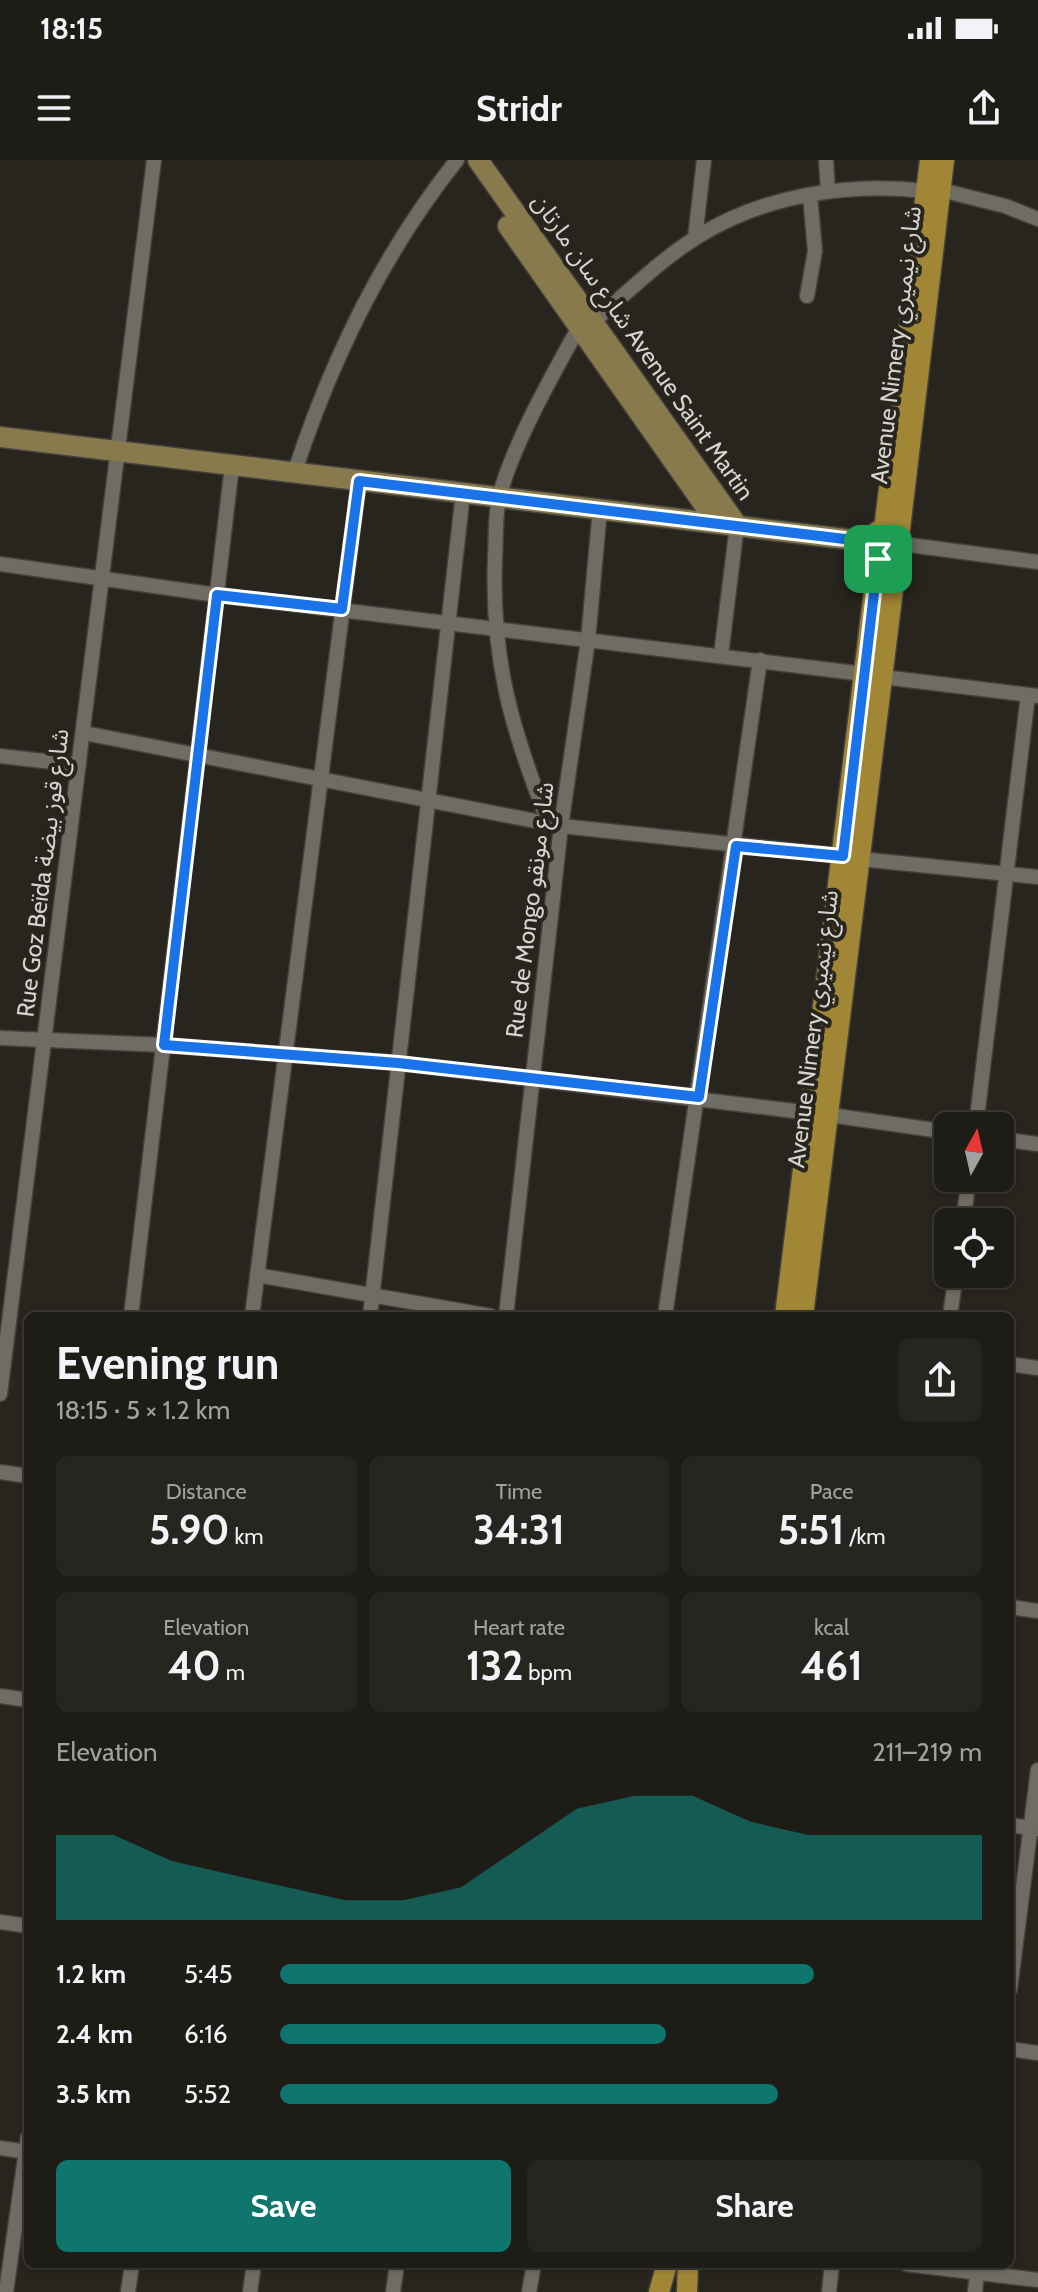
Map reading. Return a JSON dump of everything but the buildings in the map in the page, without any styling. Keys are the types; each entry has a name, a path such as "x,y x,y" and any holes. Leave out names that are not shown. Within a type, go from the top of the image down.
{"main road":[{"name":"شارع سان مارتان Avenue Saint Martin","path":"478,160 586,324 727,524"},
{"name":"Avenue Nimery شارع نيميري","path":"930,160 934,190"},
{"name":"Avenue Nimery شارع نيميري","path":"803,1312 820,1114 888,545 934,190 944,160"},
{"name":"شارع سان مارتان Avenue Saint Martin","path":"454,161 586,324"},
{"path":"0,437 888,545"},
{"name":"Avenue Nimery شارع نيميري","path":"786,1312 820,1114"},
{"path":"659,2292 666,2268"},
{"path":"659,2292 675,2287 686,2292 688,2268"}],"street":[{"name":"Rue Goz Beïda شارع قوز بيضة","path":"0,1394 154,160"},
{"path":"695,238 704,160"},
{"path":"826,160 828,191"},
{"path":"294,474 319,399 348,330 426,201 454,161"},
{"path":"555,825 510,715 502,687 494,585 500,498 517,453 586,324 695,238 767,205 810,195 889,186 934,190 1005,206 1038,219"},
{"path":"807,296 815,251 810,195"},
{"path":"131,1312 232,466"},
{"path":"252,1312 359,481"},
{"path":"371,1312 463,493"},
{"name":"Rue de Mongo شارع مونقو","path":"506,1312 533,1077 555,825 588,640 600,509"},
{"path":"721,655 727,524"},
{"path":"888,545 1038,562"},
{"path":"0,564 217,595 1033,695 1005,873 978,1112"},
{"path":"666,1312 736,846 760,660"},
{"path":"84,733 555,825 1038,877"},
{"path":"0,756 79,765"},
{"path":"0,1038 164,1045 398,1063 699,1097 934,1130"},
{"path":"1014,1141 1038,1144"},
{"path":"257,1275 466,1312"},
{"path":"951,1312 954,1288"},
{"path":"1014,1365 1038,1368"},
{"path":"0,1472 24,1475"},
{"path":"1014,1608 1038,1611"},
{"path":"0,1696 24,1699"},
{"path":"1014,1962 1034,1828 1038,1770"},
{"path":"1014,1826 1034,1828"},
{"path":"0,1922 24,1925"},
{"path":"1014,2050 1038,2053"},
{"path":"0,2148 24,2147"},
{"path":"6,2292 24,2168"},
{"path":"128,2292 131,2268"},
{"path":"250,2292 253,2268"},
{"path":"393,2292 396,2268"},
{"path":"529,2292 533,2268"},
{"path":"829,2292 832,2268"},
{"path":"975,2292 978,2268 1038,2280"}],"route":[{"path":"359,481 870,542 870,549 878,559 843,856 736,846 699,1097 398,1063 164,1045 217,595 342,609 359,481"}]}
